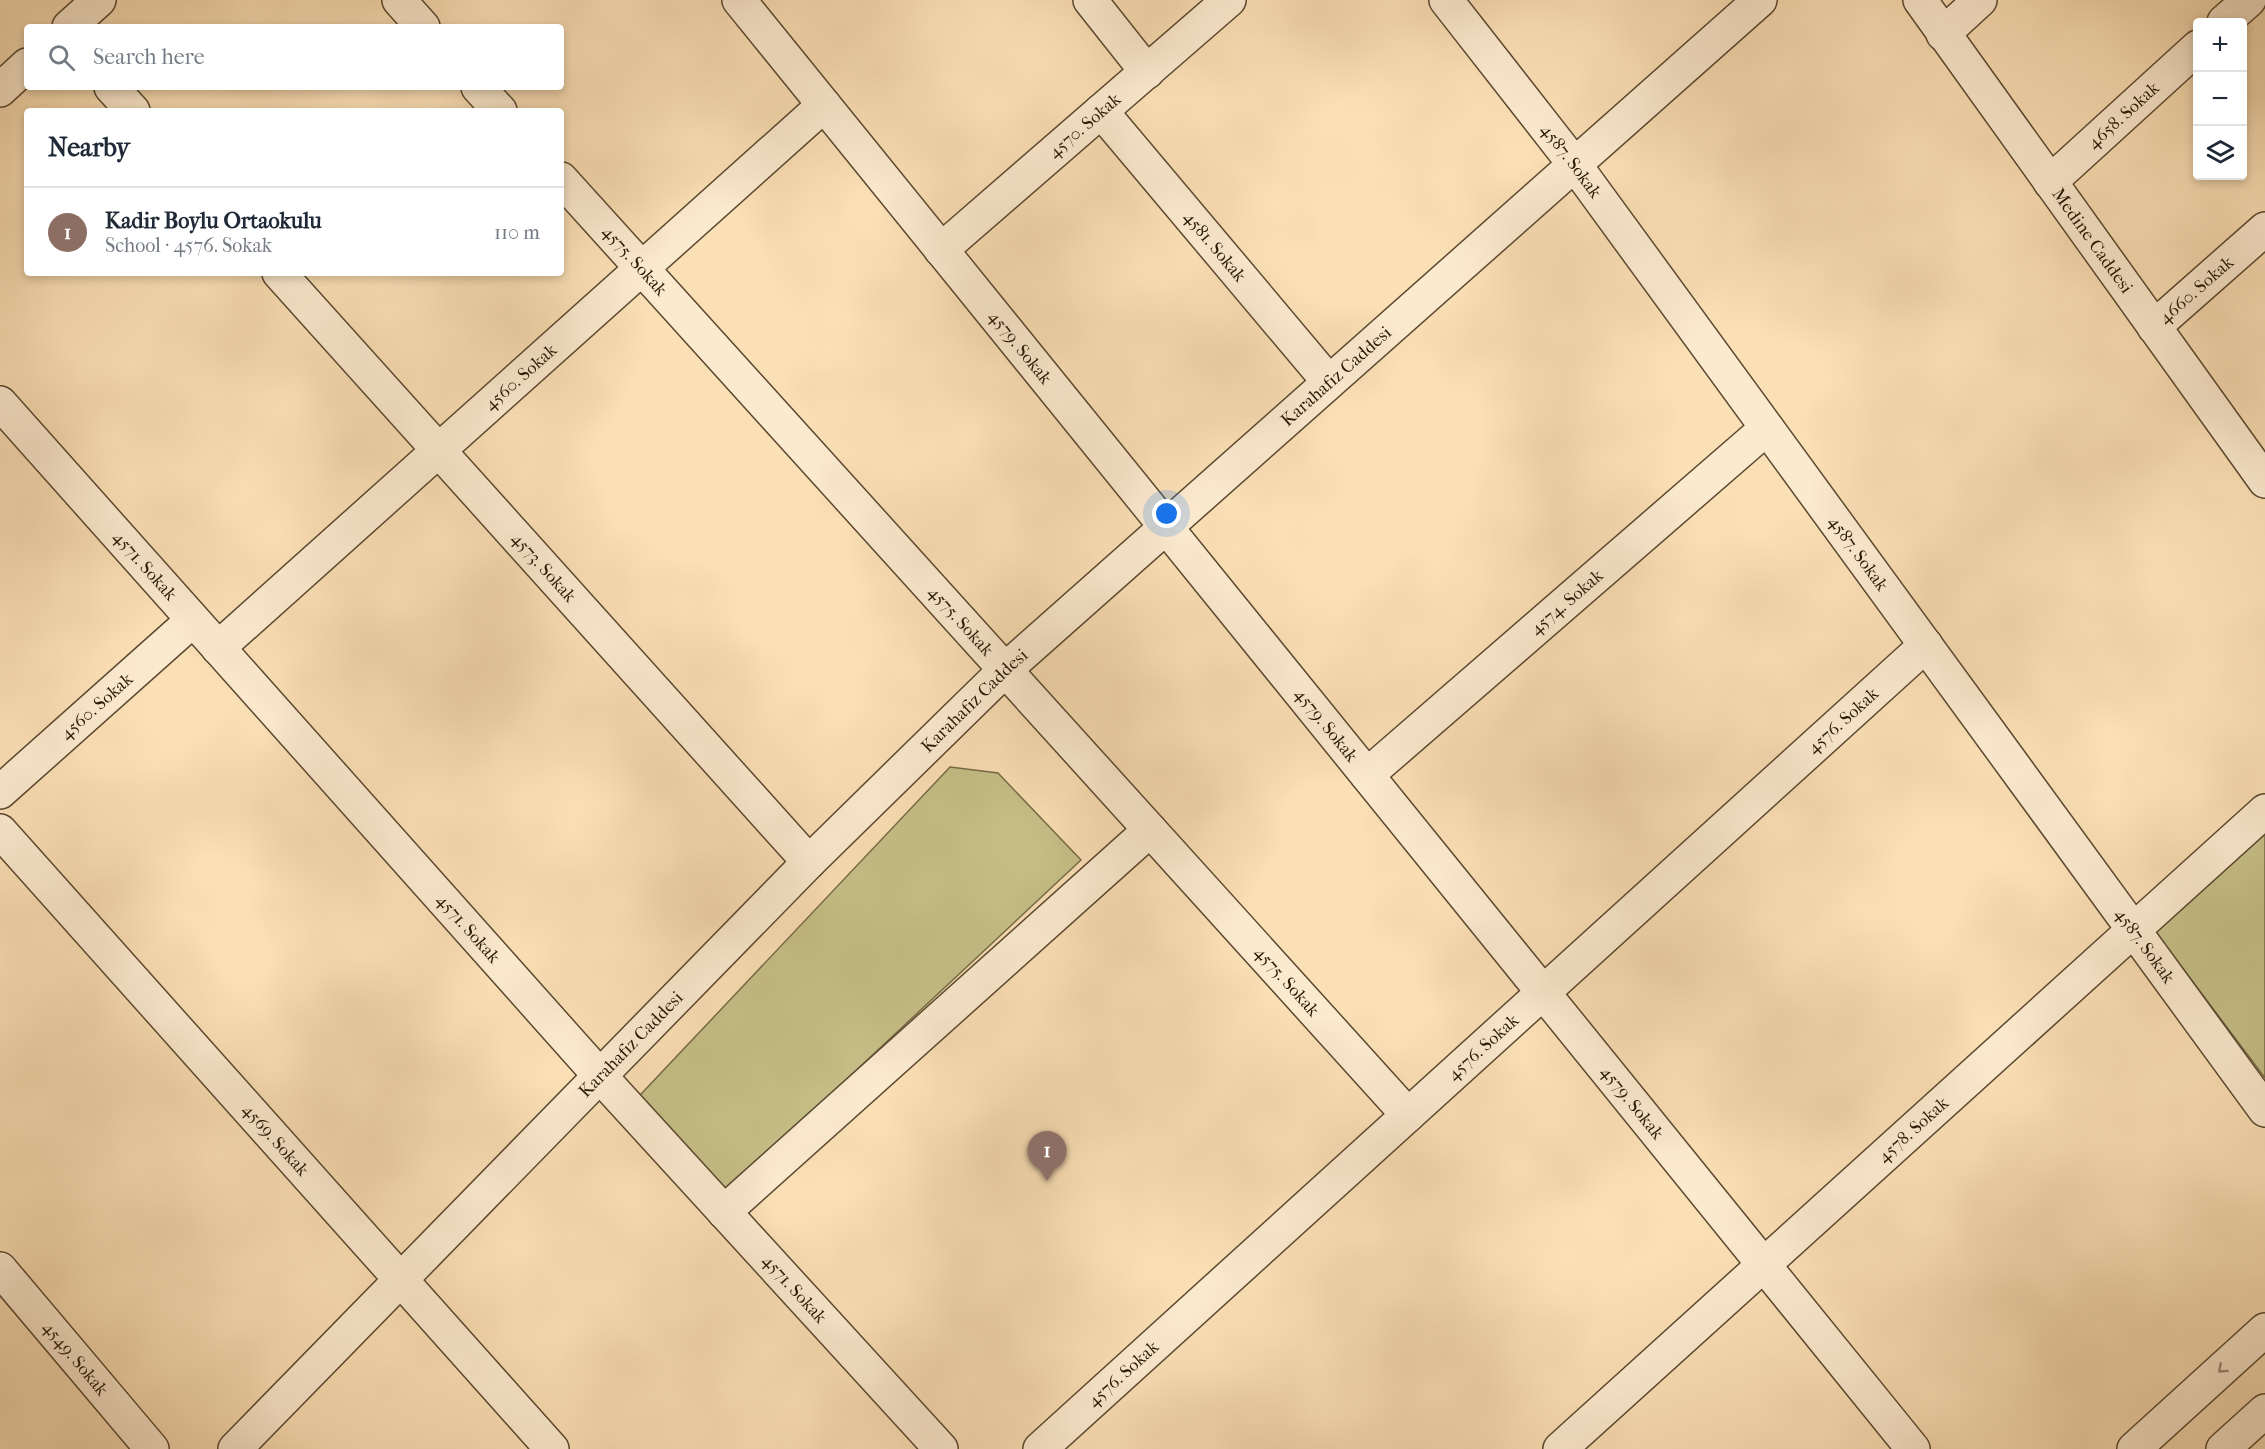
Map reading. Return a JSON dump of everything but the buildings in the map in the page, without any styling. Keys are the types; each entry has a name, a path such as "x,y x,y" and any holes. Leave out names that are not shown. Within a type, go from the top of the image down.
{"street":[{"path":"72,24 99,0"},
{"path":"399,0 420,24"},
{"name":"4579. Sokak","path":"739,0 1913,1449"},
{"path":"1090,0 1147,72"},
{"name":"4570. Sokak","path":"941,249 1229,0"},
{"name":"4587. Sokak","path":"1446,0 1575,165 2265,1110"},
{"name":"Karahafız Caddesi","path":"235,1449 809,862 1006,669 1760,0"},
{"name":"Medine Caddesi","path":"1920,0 2154,327 2263,473"},
{"path":"1943,34 1980,0"},
{"path":"2229,18 2249,0"},
{"name":"4658. Sokak","path":"2050,182 2193,52"},
{"path":"0,90 24,68"},
{"path":"114,90 130,108"},
{"path":"481,90 497,108"},
{"name":"4560. Sokak","path":"218,648 824,105"},
{"name":"4581. Sokak","path":"1101,111 1329,382"},
{"name":"4575. Sokak","path":"564,182 1408,1115"},
{"name":"4660. Sokak","path":"2154,327 2265,229"},
{"name":"4573. Sokak","path":"282,276 809,862"},
{"name":"4571. Sokak","path":"0,403 600,1076 941,1449"},
{"name":"4574. Sokak","path":"1367,775 1767,428"},
{"name":"4560. Sokak","path":"0,792 193,620"},
{"name":"4576. Sokak","path":"1040,1449 1926,645"},
{"name":"4578. Sokak","path":"1560,1449 2265,811"},
{"path":"724,1212 1150,830"},
{"name":"4569. Sokak","path":"0,831 552,1449"},
{"name":"4549. Sokak","path":"0,1269 152,1449"},
{"path":"2134,1449 2265,1330"},
{"path":"2223,1449 2265,1411"}],"shaded area":[{"path":"950,767 998,773 1081,860 724,1194 626,1110"},
{"path":"2265,820 2265,1078 2151,926"}],"place":[{"name":"Kadir Boylu Ortaokulu","path":"1047,1181"}]}
